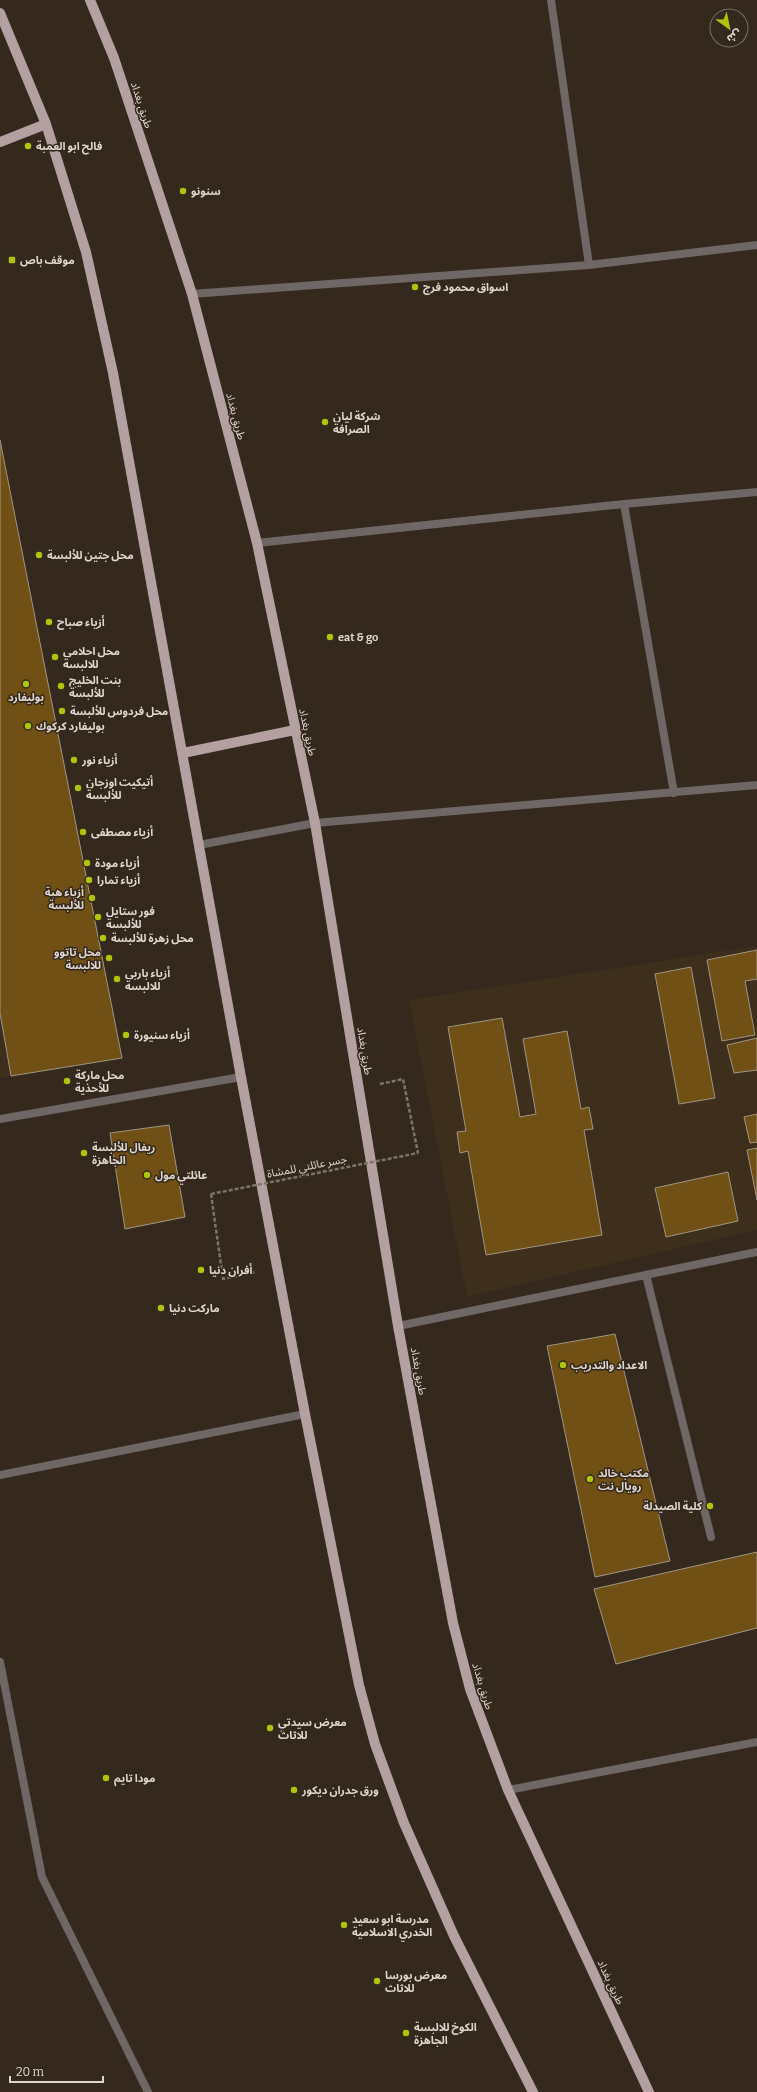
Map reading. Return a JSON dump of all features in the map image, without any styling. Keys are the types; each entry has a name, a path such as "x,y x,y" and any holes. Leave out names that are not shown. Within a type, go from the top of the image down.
{"main road":[{"name":"طريق بغداد","path":"90,0 114,58 192,294 256,543 315,824 398,1326 453,1623 470,1689 508,1790 649,2092"},
{"path":"0,13 46,124 86,252 113,373 241,1078 305,1414 359,1685 375,1744 404,1823 454,1936 533,2092"},
{"path":"0,142 46,124"},
{"path":"182,754 295,730"}],"street":[{"path":"551,0 589,265"},
{"path":"192,294 589,265 757,245"},
{"path":"256,543 624,504 757,492"},
{"path":"624,504 674,793"},
{"path":"199,845 315,824 757,785"},
{"path":"0,1119 241,1078"},
{"path":"398,1326 757,1252"},
{"path":"646,1275 711,1537"},
{"path":"0,1475 305,1414"},
{"path":"0,1662 42,1877 148,2092"},
{"path":"508,1790 757,1742"}],"path":[{"name":"جسر عائلتي للمشاة","path":"277,1268 223,1279 211,1194 418,1153 403,1079"}],"shaded area":[{"path":"757,946 757,1230 467,1297 409,1000"},
{"path":"0,1013 11,1076 0,1078"}],"building":[{"name":"بوليفارد كركوك","path":"0,440 122,1058 11,1076 0,1013"},
{"path":"757,950 757,979 745,981 755,1035 722,1041 707,960"},
{"path":"691,967 715,1098 679,1104 655,974"},
{"path":"502,1018 520,1117 536,1114 523,1039 567,1031 581,1109 589,1107 593,1129 584,1130 602,1235 486,1255 468,1151 460,1153 457,1132 466,1131 448,1027"},
{"path":"757,1038 757,1070 734,1073 727,1045"},
{"path":"757,1114 757,1142 750,1143 744,1117"},
{"name":"عائلتي مول","path":"169,1125 185,1217 125,1229 110,1133"},
{"path":"757,1148 757,1200 747,1150"},
{"path":"728,1172 738,1221 666,1237 655,1188"},
{"path":"615,1334 670,1561 595,1577 547,1346"},
{"path":"757,1552 757,1628 616,1664 594,1589"}],"place":[{"name":"فالح ابو العمبة","path":"28,146"},
{"name":"سنونو","path":"183,191"},
{"name":"موقف باص","path":"12,260"},
{"name":"اسواق محمود فرج","path":"415,287"},
{"name":"شركة ليان الصرافة","path":"325,422"},
{"name":"محل جتين للألبسة","path":"39,555"},
{"name":"أزياء صباح","path":"49,622"},
{"name":"eat & go","path":"330,637"},
{"name":"محل احلامي للالبسة","path":"55,657"},
{"name":"بوليفارد","path":"26,684"},
{"name":"بنت الخليج للألبسة","path":"61,686"},
{"name":"محل فردوس للألبسة","path":"62,711"},
{"name":"بوليفارد كركوك","path":"28,726"},
{"name":"أزياء نور","path":"74,760"},
{"name":"أتيكيت اوزجان للألبسة","path":"78,788"},
{"name":"أزياء مصطفى","path":"83,832"},
{"name":"أزياء مودة","path":"87,863"},
{"name":"أزياء تمارا","path":"89,880"},
{"name":"أزياء هبة للألبسة","path":"92,898"},
{"name":"فور ستايل للألبسة","path":"98,917"},
{"name":"محل زهرة للألبسة","path":"103,938"},
{"name":"محل تاتوو للالبسة","path":"109,958"},
{"name":"أزياء باربي للالبسة","path":"117,979"},
{"name":"أزياء سنيورة","path":"126,1035"},
{"name":"محل ماركة للأحذية","path":"67,1081"},
{"name":"ريفال للألبسة الجاهزة","path":"84,1153"},
{"name":"عائلتي مول","path":"147,1175"},
{"name":"أفران دنيا","path":"201,1270"},
{"name":"ماركت دنيا","path":"161,1308"},
{"name":"الاعداد والتدريب","path":"563,1365"},
{"name":"مكتب خالد رويال نت","path":"590,1479"},
{"name":"كلية الصيدلة","path":"710,1506"},
{"name":"معرض سيدتي للاثاث","path":"270,1728"},
{"name":"مودا تايم","path":"106,1778"},
{"name":"ورق جدران ديكور","path":"294,1790"},
{"name":"مدرسة ابو سعيد الخدري الاسلامية","path":"344,1925"},
{"name":"معرض بورسا للاثاث","path":"377,1981"},
{"name":"الكوخ للالبسة الجاهزة","path":"406,2033"}]}
